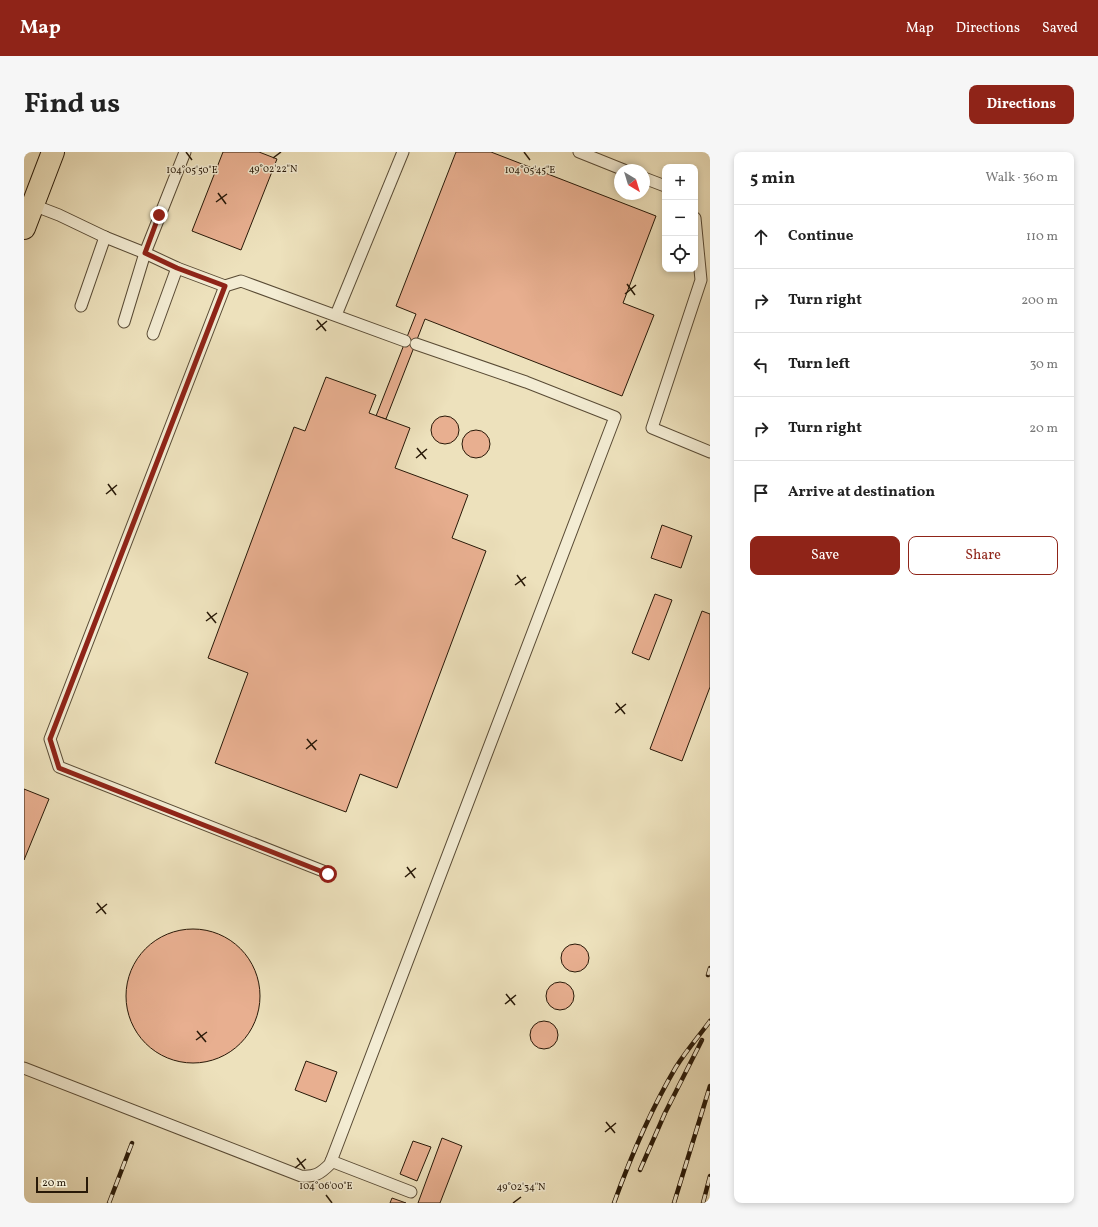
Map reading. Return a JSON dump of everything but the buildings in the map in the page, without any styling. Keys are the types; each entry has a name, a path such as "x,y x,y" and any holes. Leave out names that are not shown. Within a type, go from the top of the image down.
{"highway":[{"path":"24,228 53,152"}],"lane":[{"path":"124,322 145,253 185,152"},
{"path":"336,315 402,152"},
{"path":"578,152 614,166"},
{"path":"650,180 662,185"},
{"path":"24,1068 302,1176 312,1176 322,1171 331,1161 615,417 526,382 241,281 225,286 177,268 105,237 59,215 33,205"},
{"path":"697,236 701,280 652,428 710,452"},
{"path":"81,306 105,237"},
{"path":"153,334 177,268"},
{"path":"225,286 50,739 59,768 328,874"},
{"path":"331,1161 411,1192"}],"railway":[{"path":"708,975 710,968"},
{"path":"614,1203 649,1117 676,1067 710,1021"},
{"path":"640,1170 665,1113 702,1040"},
{"path":"674,1203 710,1086"},
{"path":"109,1203 132,1143"},
{"path":"703,1203 710,1176"}],"route":[{"path":"159,215 145,253 177,268 225,286 50,739 59,768 328,874"}]}
